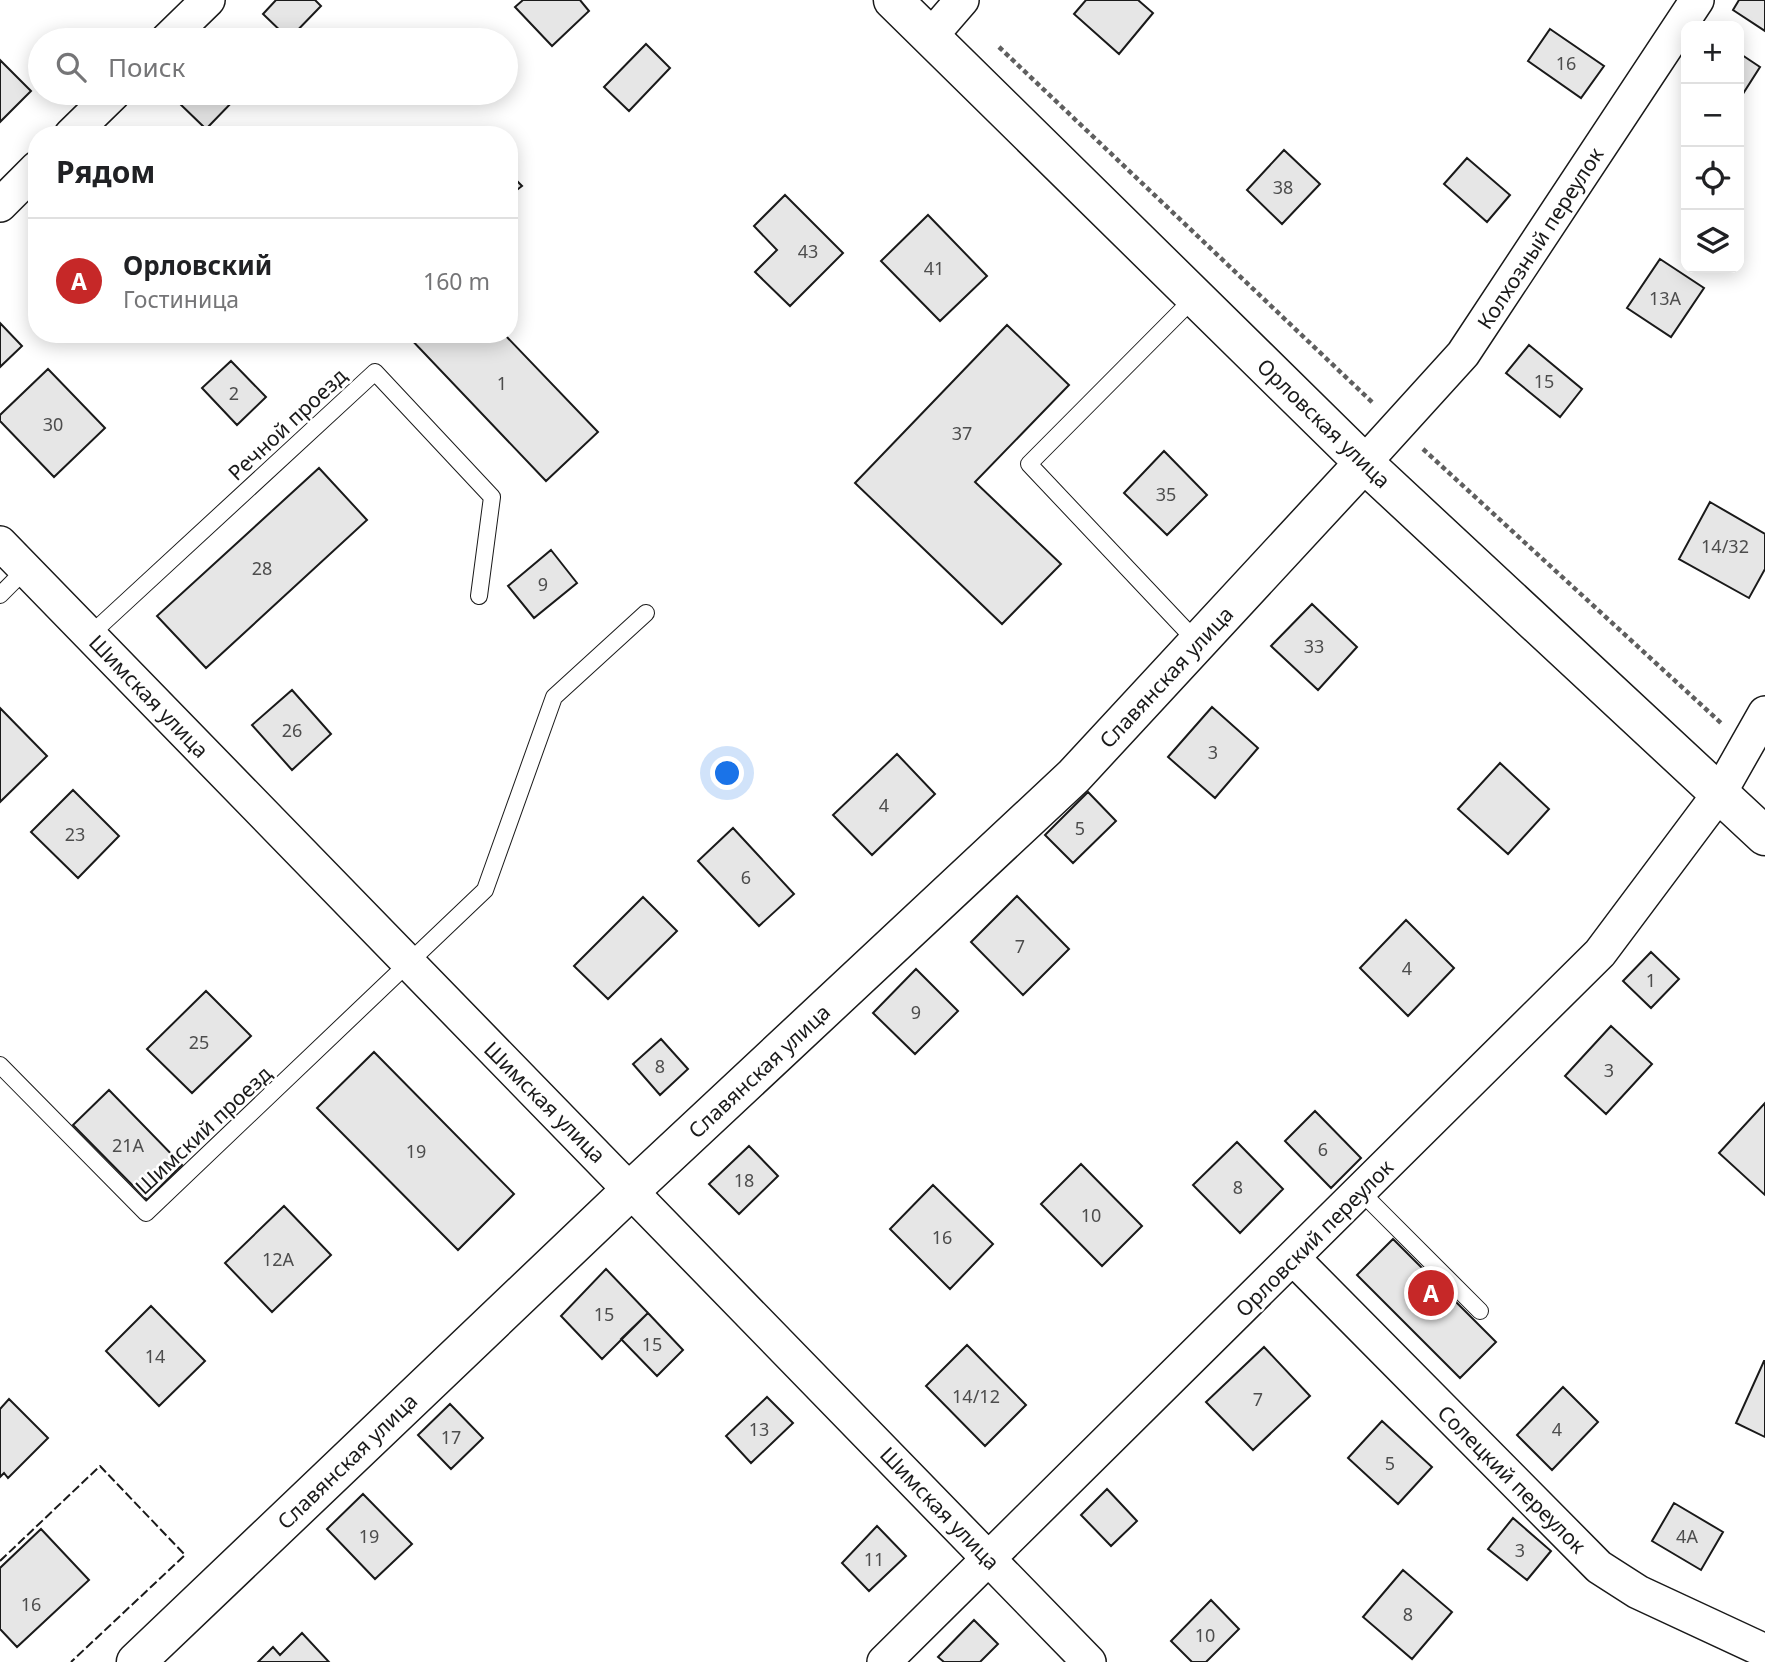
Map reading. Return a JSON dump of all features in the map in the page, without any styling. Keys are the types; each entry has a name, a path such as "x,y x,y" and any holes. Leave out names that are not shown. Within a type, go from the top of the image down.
{"street":[{"path":"179,28 208,0"},
{"name":"Орловская улица","path":"893,0 1364,463 1765,836"},
{"name":"Колхозный переулок","path":"1364,463 1463,354 1697,0"},
{"path":"930,37 959,3"},
{"path":"80,126 102,105"},
{"path":"0,205 28,178"},
{"name":"Славянская улица","path":"136,1662 631,1190 1074,776 1364,463"},
{"name":"Шимская улица","path":"0,543 1089,1662"},
{"name":"Орловский переулок","path":"884,1662 1294,1259 1600,953 1719,794 1765,713"},
{"name":"Солецкий переулок","path":"1294,1259 1599,1567 1638,1592 1765,1651"}],"lane":[{"path":"1195,297 1029,464 1198,642"},
{"name":"Речной проезд","path":"90,635 375,372 492,497 479,596"},
{"path":"0,595 26,569"},
{"path":"408,963 485,890 554,697 646,613"},
{"name":"Шимский проезд","path":"0,1065 146,1213 408,963"},
{"path":"1361,1192 1479,1311"}],"path":[{"path":"959,3 1398,426 1746,747"}],"building":[{"path":"276,0 315,0 321,6 300,28 278,28 263,14"},
{"path":"523,0 580,0 589,11 552,46 515,7"},
{"path":"1086,0 1138,0 1153,13 1119,54 1074,14"},
{"path":"1739,0 1765,0 1765,31 1733,10"},
{"path":"1550,29 1604,66 1581,98 1528,61"},
{"path":"646,44 670,68 629,111 604,87"},
{"path":"1744,56 1760,67 1744,92"},
{"path":"0,60 28,88 28,94 0,122"},
{"path":"181,105 229,105 209,126 203,126"},
{"path":"1284,150 1320,184 1282,224 1247,190"},
{"path":"1467,158 1510,195 1487,222 1444,184"},
{"path":"785,195 843,253 790,306 755,272 777,250 754,226"},
{"path":"928,215 987,276 940,321 881,261"},
{"path":"1660,259 1704,288 1671,337 1627,308"},
{"path":"0,323 22,346 0,367"},
{"path":"1007,325 1069,385 975,482 1061,564 1002,624 855,483"},
{"path":"415,343 513,343 598,432 546,481"},
{"path":"1529,345 1582,389 1560,417 1506,373"},
{"path":"231,361 266,397 237,425 202,388"},
{"path":"48,369 105,428 54,477 0,421 0,415"},
{"path":"1164,451 1207,495 1167,535 1124,493"},
{"path":"319,468 367,520 206,668 157,616"},
{"path":"1710,502 1765,534 1765,569 1749,598 1679,559"},
{"path":"551,550 577,583 534,618 508,586"},
{"path":"1312,604 1357,647 1318,690 1271,646"},
{"path":"292,690 331,734 292,770 252,725"},
{"path":"1212,707 1258,748 1215,798 1168,757"},
{"path":"0,708 47,756 0,802"},
{"path":"897,754 935,794 872,855 833,815"},
{"path":"1500,763 1549,809 1508,854 1458,809"},
{"path":"73,790 119,836 78,878 31,832"},
{"path":"1088,792 1116,821 1073,863 1045,835"},
{"path":"733,828 794,894 759,926 698,861"},
{"path":"1017,896 1069,949 1023,995 971,942"},
{"path":"643,897 677,931 608,999 574,966"},
{"path":"1406,920 1454,968 1408,1016 1360,968"},
{"path":"1651,952 1679,979 1651,1008 1623,981"},
{"path":"916,969 958,1011 915,1054 873,1013"},
{"path":"206,991 251,1036 192,1093 147,1049"},
{"path":"1611,1026 1652,1064 1606,1114 1565,1076"},
{"path":"661,1039 688,1069 660,1095 633,1064"},
{"path":"374,1052 514,1194 458,1250 317,1108"},
{"path":"109,1090 182,1165 147,1200 73,1125"},
{"path":"1765,1103 1765,1195 1719,1153"},
{"path":"1315,1111 1361,1158 1331,1188 1285,1141"},
{"path":"1237,1142 1283,1189 1240,1233 1193,1185"},
{"path":"749,1146 778,1176 739,1214 709,1184"},
{"path":"1081,1164 1142,1226 1102,1266 1041,1204"},
{"path":"933,1185 993,1244 950,1289 890,1229"},
{"path":"284,1206 331,1255 272,1312 225,1263"},
{"path":"1393,1239 1496,1342 1460,1378 1357,1275"},
{"path":"606,1269 648,1313 602,1359 561,1316"},
{"path":"151,1306 205,1361 159,1406 106,1351"},
{"path":"648,1313 683,1350 657,1376 621,1339"},
{"path":"967,1345 1026,1405 985,1446 926,1386"},
{"path":"1264,1347 1310,1396 1253,1450 1206,1402"},
{"path":"1765,1361 1765,1437 1736,1423"},
{"path":"1563,1387 1598,1422 1552,1470 1517,1435"},
{"path":"767,1397 793,1423 751,1463 726,1436"},
{"path":"9,1399 48,1438 8,1478 4,1473 0,1477 0,1409"},
{"path":"450,1404 483,1438 451,1469 418,1435"},
{"path":"1382,1421 1432,1467 1398,1504 1348,1458"},
{"path":"1107,1489 1137,1521 1111,1546 1081,1515"},
{"path":"363,1494 412,1544 375,1579 327,1529"},
{"path":"1674,1503 1723,1532 1701,1570 1652,1541"},
{"path":"1513,1518 1551,1551 1527,1580 1488,1549"},
{"path":"877,1526 906,1556 869,1591 842,1563"},
{"path":"41,1529 89,1580 17,1647 0,1629 0,1568"},
{"path":"1403,1570 1452,1612 1412,1659 1363,1617"},
{"path":"1211,1600 1239,1629 1206,1662 1192,1662 1171,1641"},
{"path":"974,1620 998,1644 980,1662 944,1662 938,1657"},
{"path":"302,1633 329,1662 258,1662 273,1647 280,1655"}],"fence":[{"path":"0,1561 100,1466 185,1555 71,1662"}],"place":[{"name":"Орловский","path":"1431,1293"}]}
